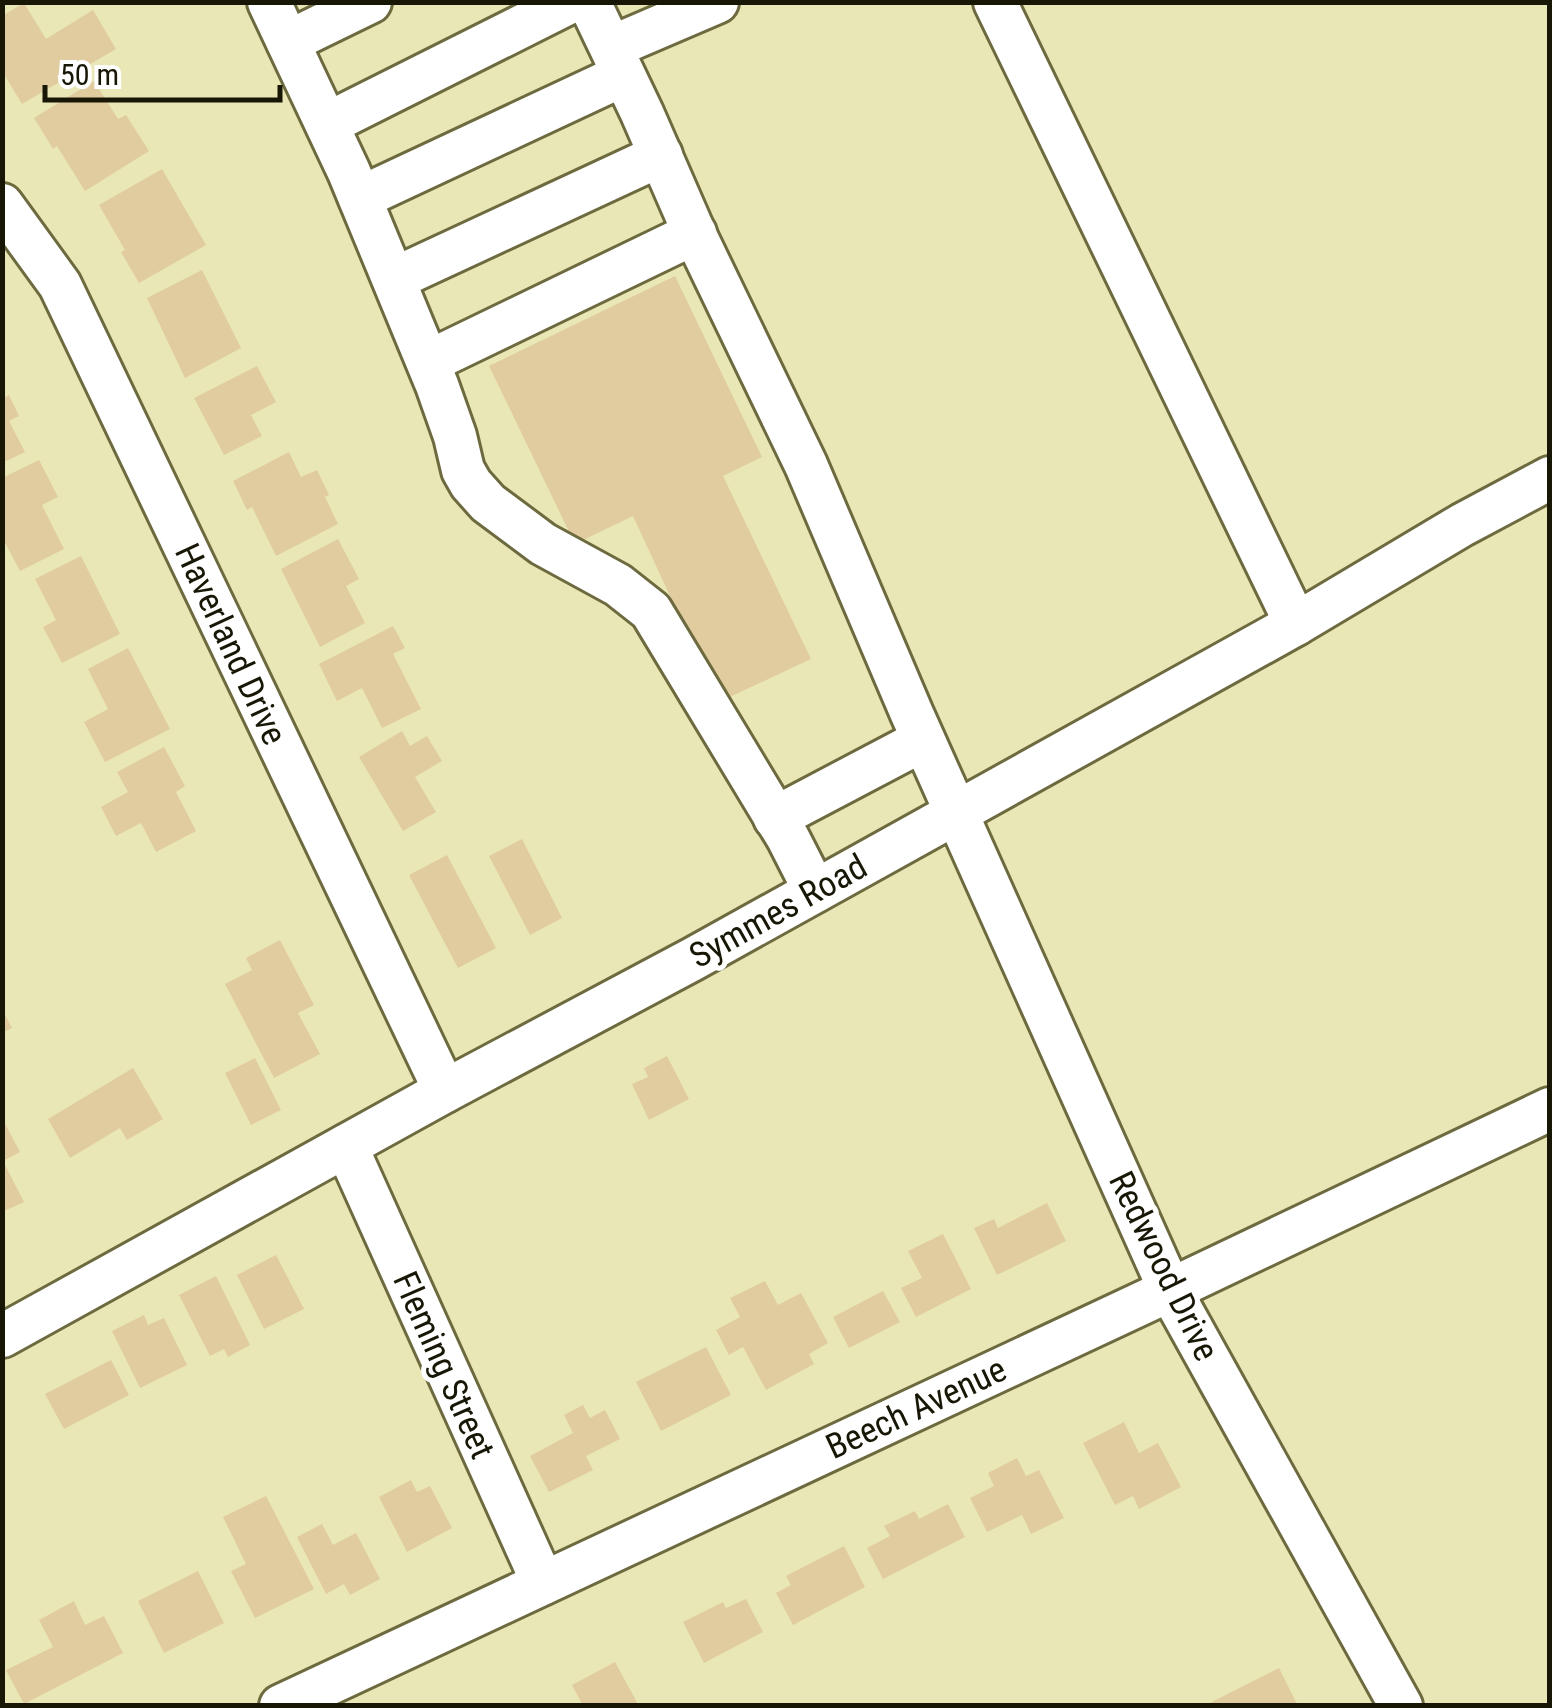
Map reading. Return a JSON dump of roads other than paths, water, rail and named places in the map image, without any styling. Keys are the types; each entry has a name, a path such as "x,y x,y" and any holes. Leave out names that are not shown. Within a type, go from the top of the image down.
{"street":[{"path":"269,2 394,279 471,484 488,503 544,544 618,584 651,610 776,818 815,891"},
{"path":"288,42 370,2"},
{"path":"326,124 570,2"},
{"name":"Redwood Drive","path":"590,2 625,58 660,155 694,233 806,465 924,740 1170,1290 1402,1706"},
{"path":"360,198 625,58 717,2"},
{"path":"995,2 1296,624"},
{"path":"394,279 660,155"},
{"name":"Haverland Drive","path":"2,205 60,285 445,1091"},
{"path":"428,362 694,233"},
{"name":"Symmes Road","path":"2,1336 815,891 1550,478"},
{"path":"776,818 924,740"},
{"name":"Beech Avenue","path":"281,1706 1550,1109"},
{"name":"Fleming Street","path":"346,1146 543,1583"}]}
